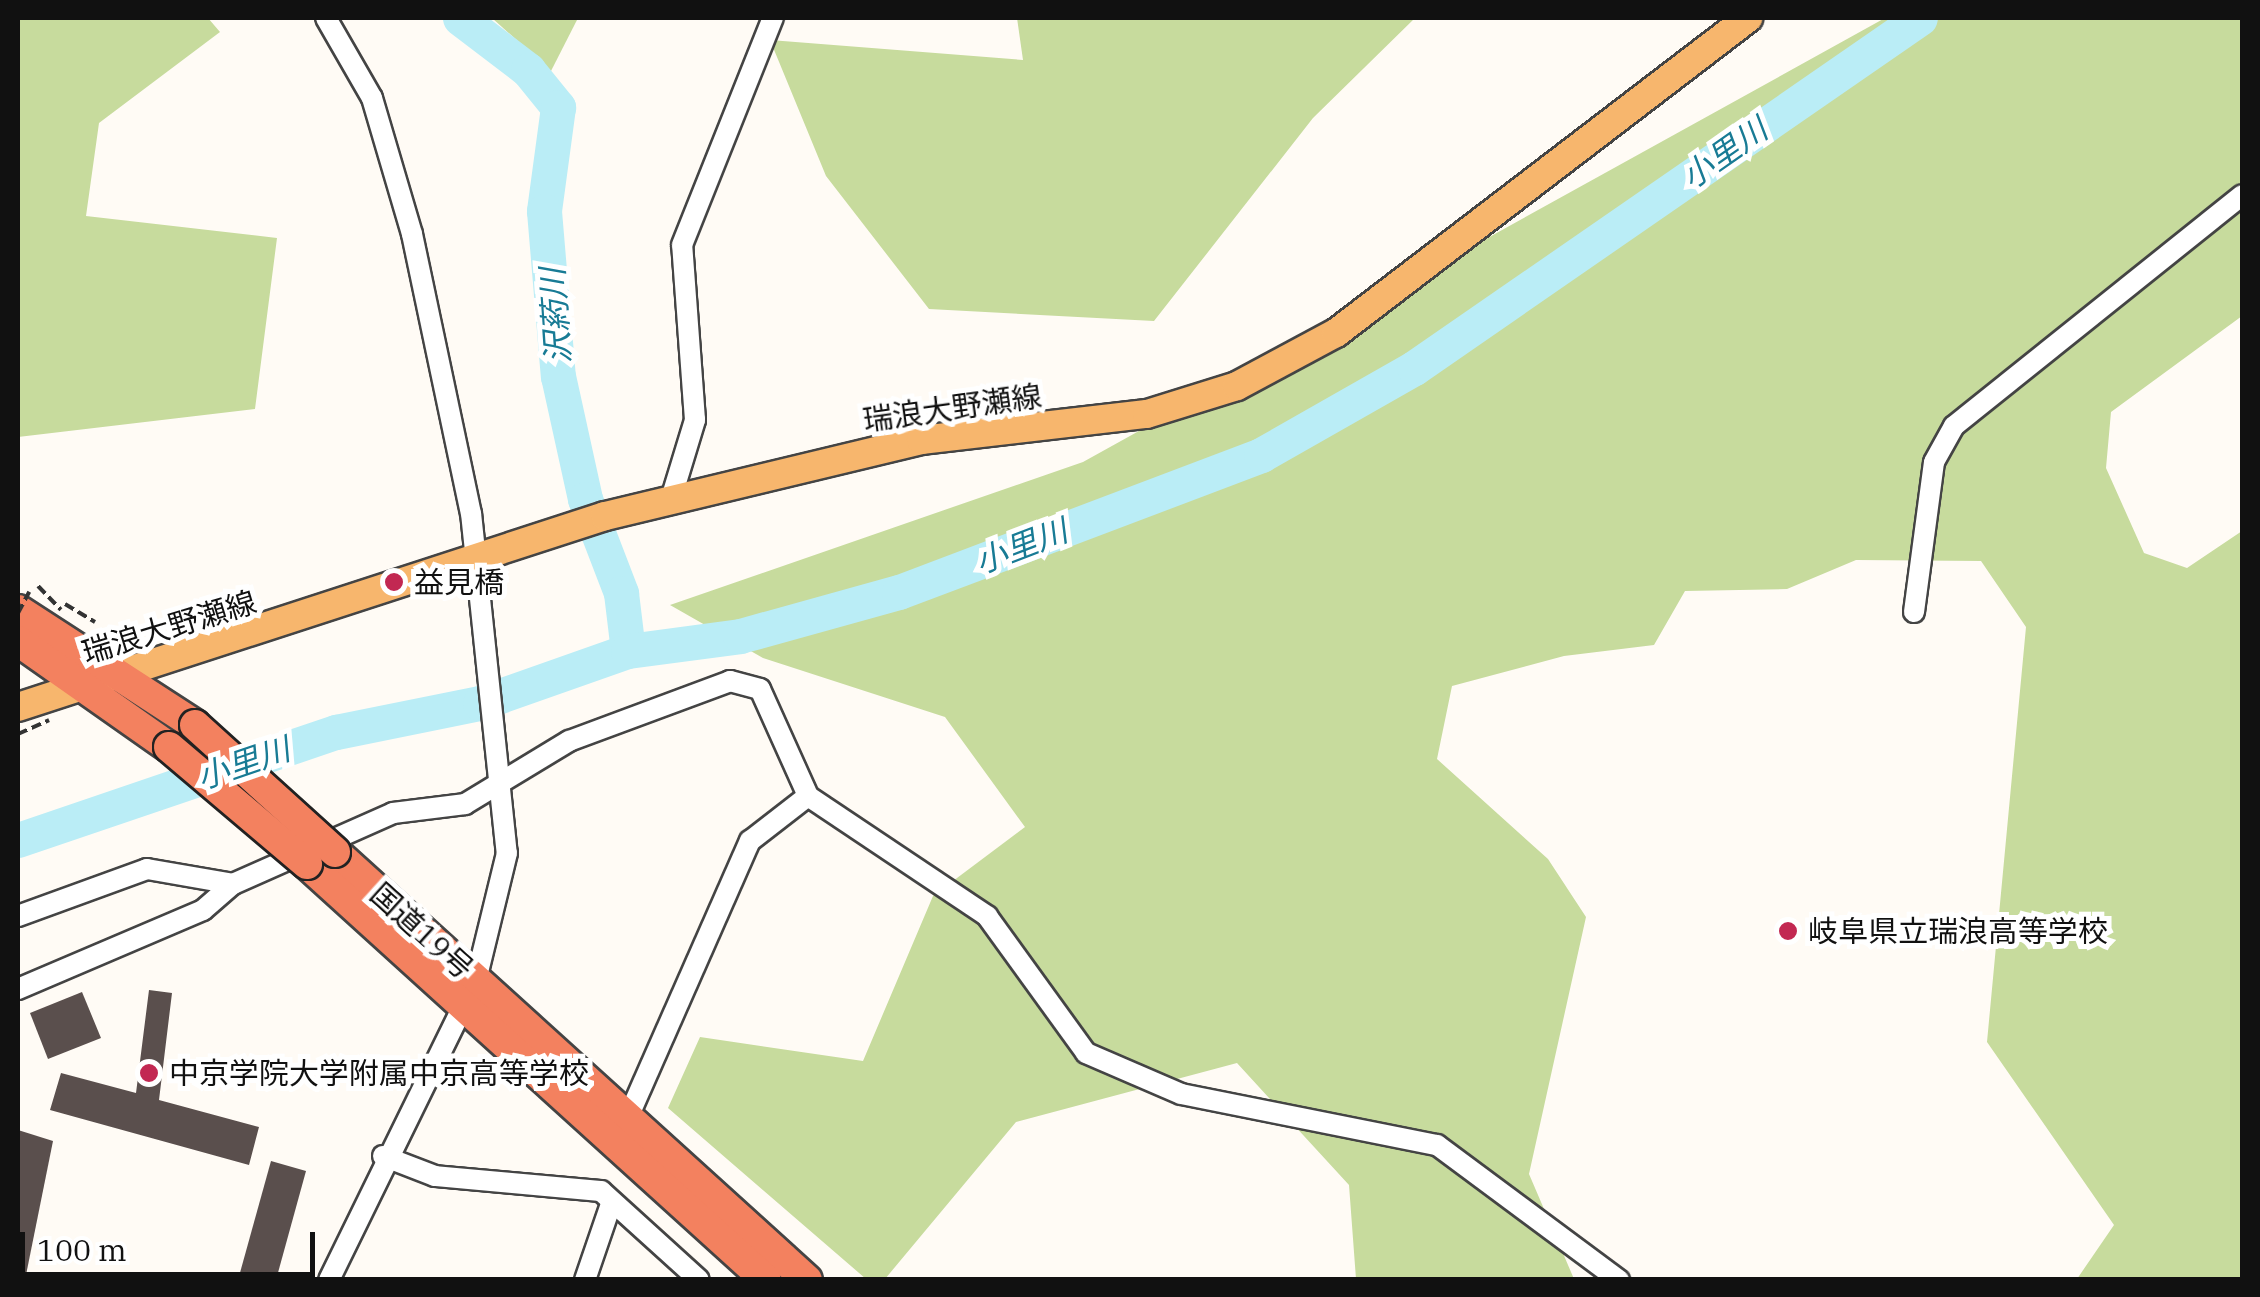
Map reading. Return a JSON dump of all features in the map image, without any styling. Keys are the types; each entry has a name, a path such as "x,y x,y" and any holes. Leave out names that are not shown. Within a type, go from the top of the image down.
{"highway":[{"name":"国道19号","path":"21,605 196,725 321,858 468,990 766,1280"},
{"name":"国道19号","path":"18,641 91,684 169,747 321,858"},
{"name":"国道19号","path":"468,990 629,1115 807,1280"}],"main road":[{"name":"瑞浪大野瀬線","path":"18,707 476,564 605,516 921,440 1147,414 1236,386 1336,333 1748,18"}],"street":[{"path":"326,18 387,137 476,564 502,762 507,853 468,990 383,1156 328,1280"},
{"path":"671,499 695,420 682,244 773,18"},
{"path":"1914,612 1934,462 1954,426 2242,195"},
{"path":"18,989 203,910 233,884 393,813 465,804 569,741 730,680 760,688 808,796 988,916 1086,1052 1181,1094 1436,1144 1619,1280"},
{"path":"629,1115 750,842 808,796"},
{"path":"18,916 147,869 233,884"},
{"path":"383,1156 435,1176 601,1190 700,1280"},
{"path":"584,1280 612,1201"}],"path":[{"path":"65,604 95,622"}],"green space":[{"path":"18,18 208,18 220,32 99,123 86,216 277,238 255,409 18,437"},
{"path":"492,18 578,18 551,71"},
{"path":"1017,18 1415,18 1313,118 1154,321 929,309 826,176 770,40 1023,60"},
{"path":"1885,18 2242,18 2242,316 2111,412 2106,468 2144,553 2187,568 2242,531 2242,1279 2077,1279 2114,1225 1987,1042 2026,627 1981,561 1856,560 1787,589 1685,591 1654,645 1564,656 1452,686 1437,759 1548,859 1586,917 1529,1174 1574,1279 1356,1279 1349,1185 1237,1063 1016,1122 885,1279 866,1279 668,1108 700,1037 863,1061 933,896 1025,827 945,717 763,658 670,605 1083,462"}],"building":[{"path":"149,990 172,993 159,1100 259,1127 249,1165 50,1110 61,1073 136,1093"},
{"path":"82,992 101,1038 48,1059 30,1013"},
{"path":"18,1130 53,1141 25,1280 18,1280"},
{"path":"271,1161 306,1171 276,1280 238,1280"}],"waterway":[{"name":"沢葯川","path":"460,18 528,70 558,107 544,211 558,376 585,499 621,593 628,651"},
{"name":"小里川","path":"18,840 336,732 480,703 628,651 740,636 899,592 1261,455 1414,368 1920,18"}],"place":[{"name":"益見橋","path":"394,582"},
{"name":"岐阜県立瑞浪高等学校","path":"1788,931"},
{"name":"中京学院大学附属中京高等学校","path":"149,1073"}]}
